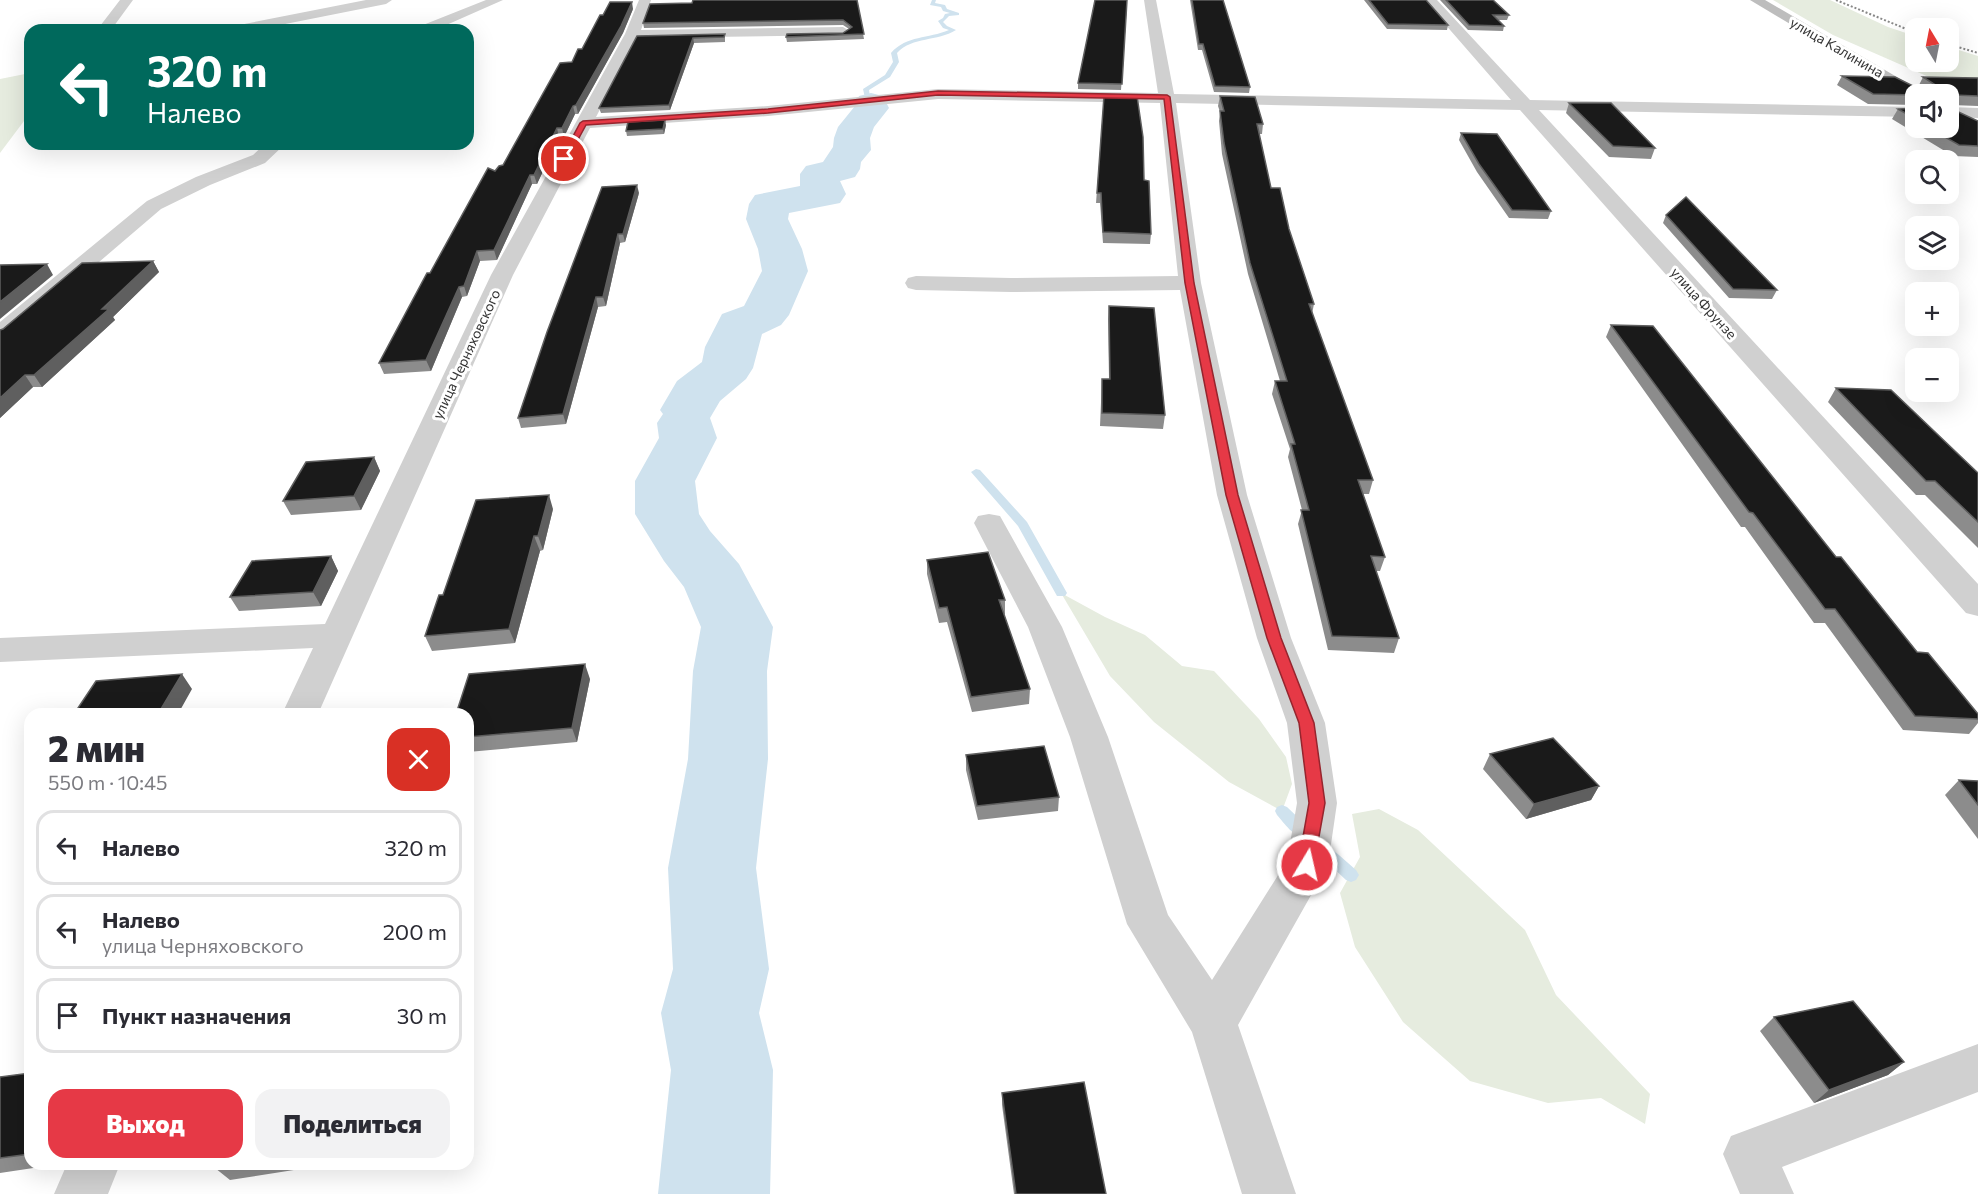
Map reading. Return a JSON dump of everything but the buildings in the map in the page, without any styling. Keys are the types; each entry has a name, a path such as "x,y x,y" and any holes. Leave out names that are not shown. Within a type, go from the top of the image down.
{"street":[{"path":"109,24 127,0"},
{"path":"264,24 386,0"},
{"path":"438,24 497,0"},
{"name":"улица Черняховского","path":"303,708 502,275 632,34 645,0"},
{"path":"1150,0 1167,97 1190,283 1232,495 1274,638 1306,723 1317,803 1307,865 1213,1022"},
{"name":"улица Фрунзе","path":"1430,0 1978,605"},
{"name":"улица Калинина","path":"1756,0 1905,86"},
{"path":"632,34 843,31"},
{"path":"583,123 768,111 938,93 1905,112"},
{"path":"1959,112 1978,113"},
{"path":"1959,118 1978,129"},
{"path":"0,334 59,287 154,205 202,181 258,159 269,150"},
{"path":"916,283 1011,285 1190,283"},
{"path":"989,523 1045,627 1089,737 1149,924 1213,1022 1269,1194"},
{"path":"0,650 336,635"},
{"path":"1767,1194 1749,1154 1978,1068"},
{"path":"81,1194 91,1170"}],"shaded area":[{"path":"1773,0 1830,0 1905,33 1905,67 1833,35"},
{"path":"1959,50 1978,56 1978,82 1938,81 1917,72 1959,72"},
{"path":"24,74 24,121 0,153 0,79"},
{"path":"1061,593 1145,635 1182,666 1214,671 1259,719 1286,757 1292,784 1282,811 1229,782 1154,722 1110,676"},
{"path":"1379,809 1418,830 1525,930 1556,995 1650,1094 1645,1124 1601,1098 1548,1103 1470,1081 1403,1022 1355,947 1340,893 1360,857 1352,814"}],"waterway":[{"path":"867,97 866,89 888,76 896,62 894,53 900,47 914,40 953,30 945,27 940,21 947,15 957,14 945,10 943,6 932,4 934,0"},
{"path":"688,410 696,393 727,368 731,347 740,325 764,315 785,271 780,249 767,219 770,204 826,194 820,187 820,174 841,169 842,159 852,150 853,132 872,108 871,103"},
{"path":"685,423 688,438 665,481 667,514 687,546 715,580 737,627 730,671 728,759 712,868 721,969 710,1013 722,1070 714,1194"},
{"path":"976,472 1023,524 1061,593"},
{"path":"1282,811 1305,833"},
{"path":"1318,845 1351,875"}],"railway":[{"path":"1836,0 1905,28"},
{"path":"1959,47 1978,53"}],"route":[{"path":"564,159 583,123 768,111 938,93 1167,97 1190,283 1232,495 1274,638 1306,723 1317,803 1307,865"}]}
